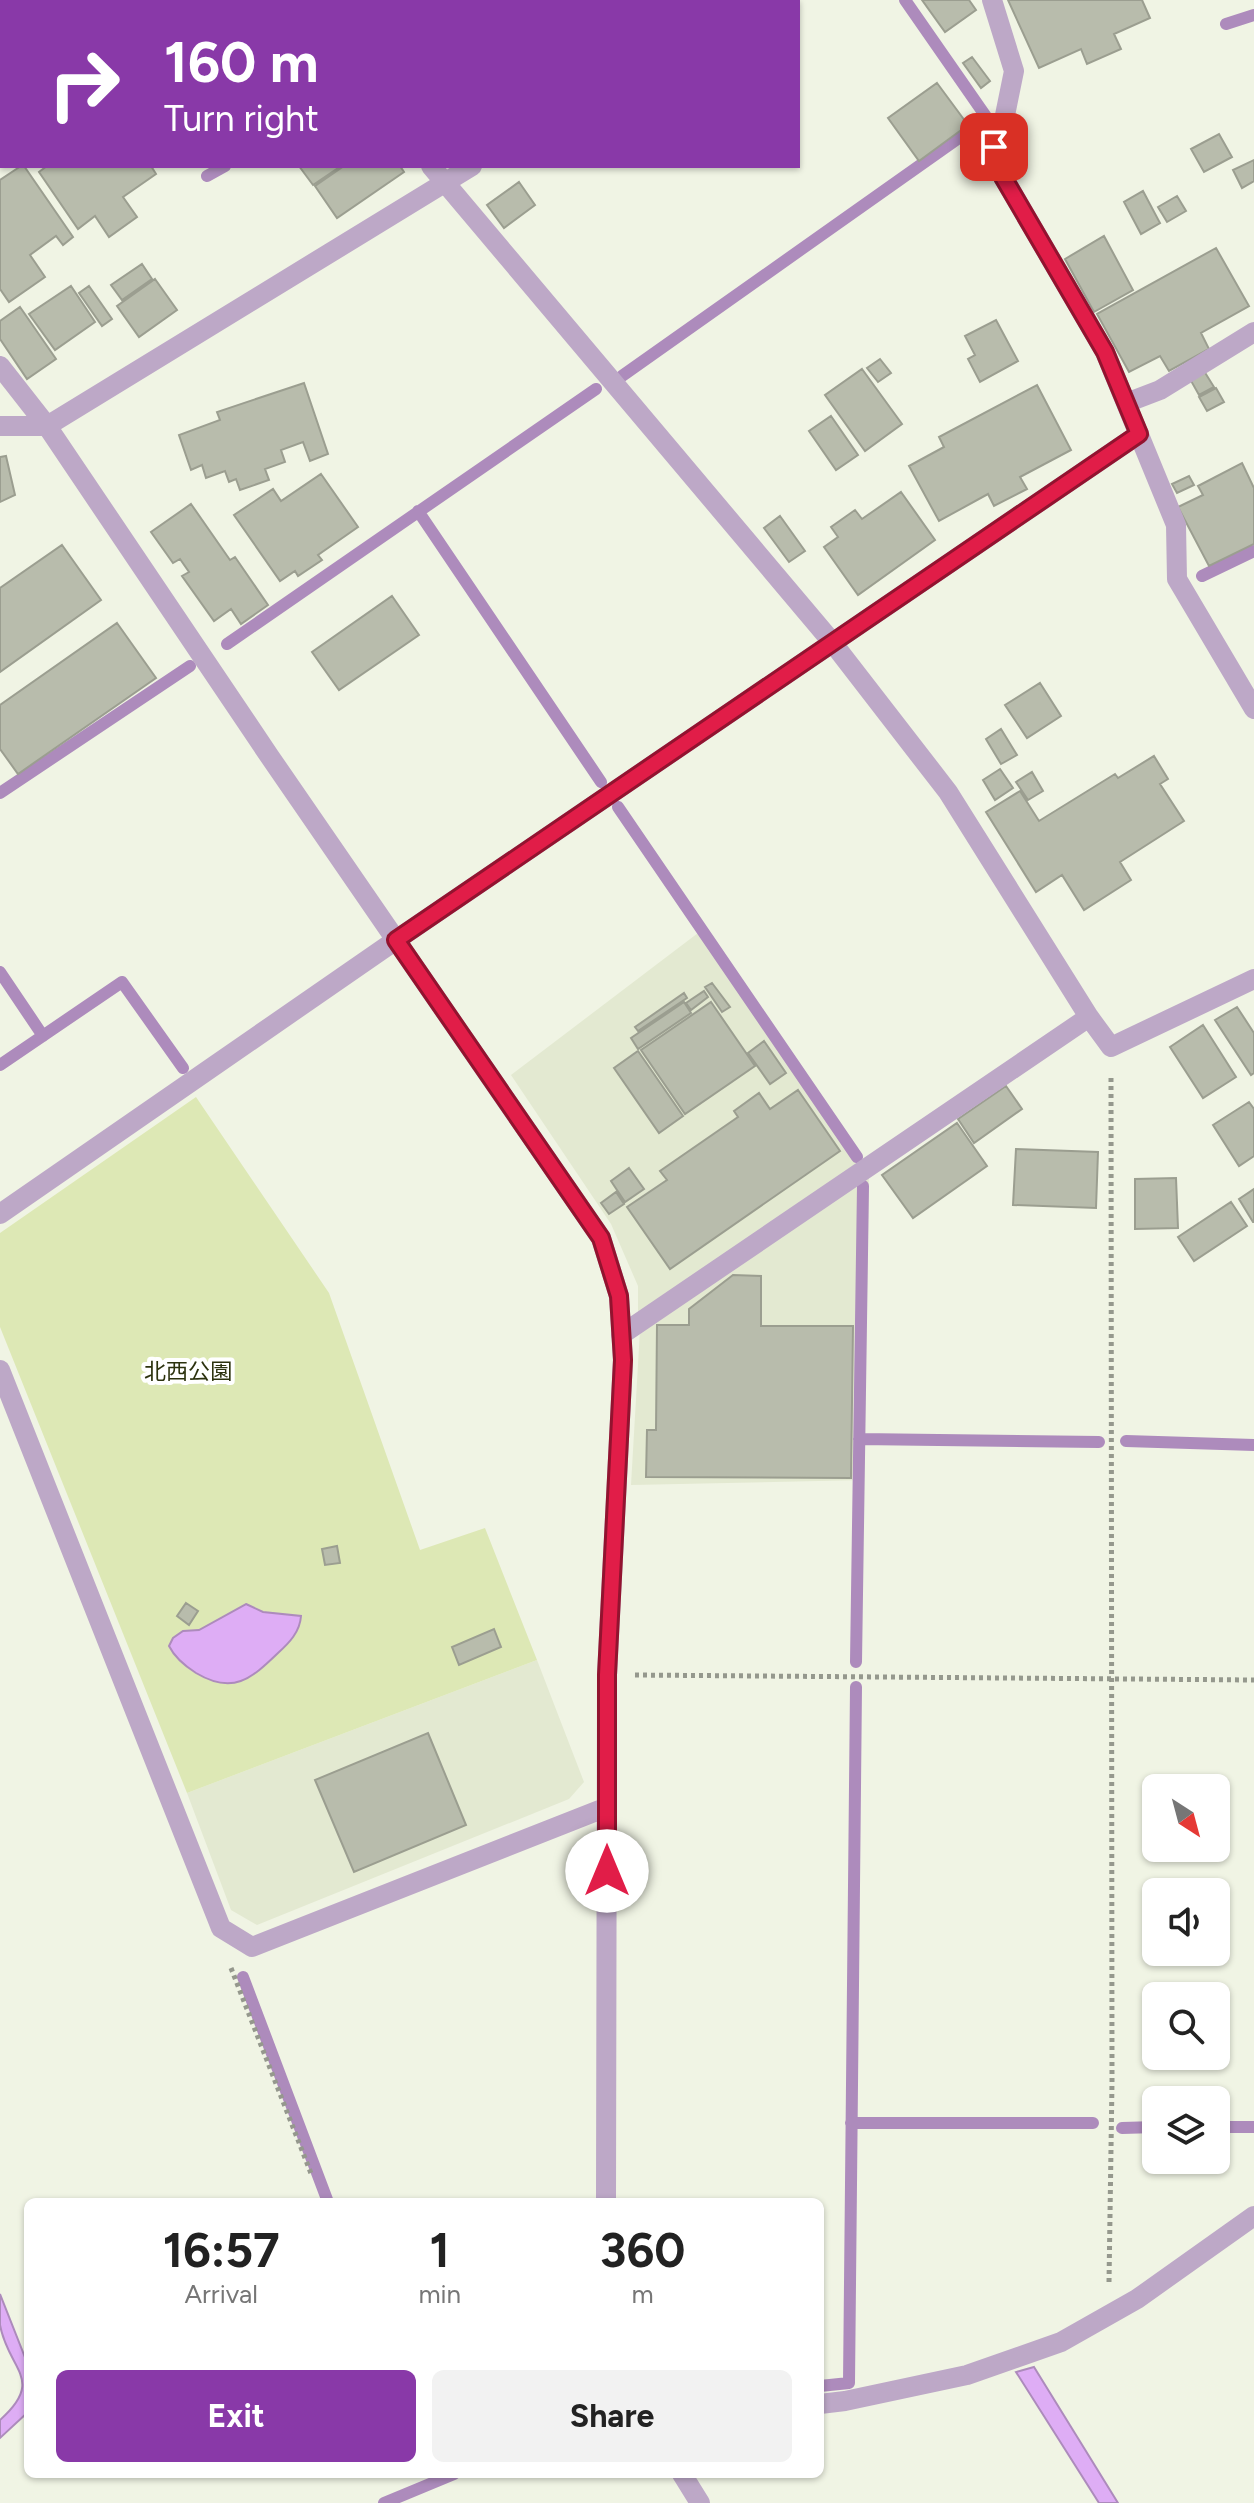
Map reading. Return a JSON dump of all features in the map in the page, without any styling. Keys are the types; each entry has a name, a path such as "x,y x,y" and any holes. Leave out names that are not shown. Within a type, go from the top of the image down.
{"street":[{"path":"992,0 1014,71 1004,120 994,147 1003,177 1105,352 1176,525 1177,579 1254,709"},
{"path":"433,168 832,642 948,792 1111,1047 1254,979"},
{"path":"0,426 47,426 469,168"},
{"path":"1126,403 1160,390 1254,332"},
{"path":"0,366 47,426 601,1238 619,1296 623,1360 607,1675 606,2198"},
{"path":"0,1214 1139,434"},
{"path":"621,1335 1089,1017"},
{"path":"0,1370 221,1928 252,1947 607,1807"},
{"path":"824,2404 967,2375 1061,2342 1137,2299 1254,2216"},
{"path":"684,2478 700,2503"}],"path":[{"path":"1108,2316 1112,2082 1111,1047"},
{"path":"607,1675 1254,1680"},
{"path":"221,1928 233,1977 312,2176"}],"shaded area":[{"path":"698,933 857,1163 638,1315 638,1286 611,1224 511,1075"},
{"path":"869,1174 864,1480 631,1485 640,1330"},
{"path":"246,1604 263,1612 301,1616 299,1627 290,1641 250,1677 231,1683 209,1680 188,1668 171,1650 169,1646 173,1638 183,1631 199,1630"},
{"path":"537,1660 584,1782 569,1799 257,1925 231,1910 187,1793"},
{"path":"0,2294 24,2355 24,2416 0,2438 0,2420 14,2406 21,2394 22,2384 0,2325"},
{"path":"1034,2367 1118,2503 1099,2503 1016,2372"}],"green space":[{"name":"北西公園","path":"196,1097 329,1293 420,1550 485,1528 537,1660 187,1793 0,1327 0,1233"}],"building":[{"path":"922,0 969,0 976,10 945,32"},
{"path":"1008,0 1142,0 1150,18 1114,34 1121,49 1087,64 1081,49 1039,68"},
{"path":"972,57 990,81 981,88 963,63"},
{"path":"937,83 968,125 919,161 888,118"},
{"path":"1219,134 1232,157 1204,172 1191,149"},
{"path":"1254,160 1254,181 1242,188 1233,170"},
{"path":"18,168 25,168 73,237 63,245 56,236 30,255 45,277 9,302 0,289 0,180"},
{"path":"44,168 152,168 156,174 123,197 137,217 109,237 95,216 78,229 39,172"},
{"path":"300,168 338,168 313,185"},
{"path":"341,168 401,168 404,172 337,218 315,186"},
{"path":"519,182 535,205 504,228 487,205"},
{"path":"1143,191 1160,223 1141,234 1124,202"},
{"path":"1177,196 1186,211 1167,222 1158,207"},
{"path":"1104,236 1133,290 1094,312 1065,259"},
{"path":"1216,248 1249,306 1201,333 1209,349 1169,371 1160,356 1129,372 1097,314"},
{"path":"142,264 152,279 122,300 111,285"},
{"path":"155,279 177,310 139,337 117,306"},
{"path":"71,286 95,322 55,350 29,314"},
{"path":"89,286 112,319 102,326 79,293"},
{"path":"20,307 56,359 27,379 0,339 0,321"},
{"path":"996,320 1018,361 980,382 968,359 975,355 965,336"},
{"path":"880,359 891,373 878,382 867,368"},
{"path":"862,369 902,424 865,451 825,395"},
{"path":"1204,371 1214,387 1199,395 1190,379"},
{"path":"304,383 328,454 310,461 303,442 281,450 285,462 265,469 269,480 240,490 236,479 229,482 225,471 206,478 202,465 191,470 179,435 220,420 217,412"},
{"path":"1037,385 1071,450 1020,477 1027,489 994,506 988,494 939,521 909,466 944,447 939,437"},
{"path":"1216,388 1224,402 1207,411 1199,397"},
{"path":"831,416 858,455 836,470 809,431"},
{"path":"6,456 15,495 0,502 0,457"},
{"path":"1242,463 1254,488 1254,544 1209,566 1178,507 1203,495 1198,486"},
{"path":"321,474 358,527 318,555 322,560 298,576 295,571 280,581 234,515 273,489 281,501"},
{"path":"1189,476 1194,485 1177,493 1172,484"},
{"path":"901,492 935,540 858,595 824,547 838,537 831,527 855,510 862,519"},
{"path":"191,504 230,560 235,557 268,605 241,624 231,609 214,621 182,576 189,572 180,559 173,563 151,532"},
{"path":"780,516 805,551 789,562 764,528"},
{"path":"62,545 101,600 0,672 0,588"},
{"path":"392,596 419,635 339,690 312,652"},
{"path":"117,623 156,678 18,774 0,749 0,705"},
{"path":"1040,683 1061,716 1027,738 1005,705"},
{"path":"1001,729 1017,755 1001,764 986,739"},
{"path":"1154,756 1168,779 1160,784 1184,821 1120,862 1131,880 1084,910 1062,875 1036,892 986,812 1020,791 1039,821 1115,774 1118,778"},
{"path":"1000,769 1013,788 995,800 983,780"},
{"path":"1032,772 1043,791 1028,800 1016,782"},
{"path":"712,983 730,1007 722,1012 705,987"},
{"path":"704,991 708,997 691,1010 686,1003"},
{"path":"684,993 687,998 638,1031 635,1027"},
{"path":"684,1002 691,1013 638,1049 631,1038"},
{"path":"711,1002 755,1066 685,1114 641,1050"},
{"path":"1237,1007 1254,1033 1254,1073 1251,1075 1215,1020"},
{"path":"1203,1025 1236,1077 1203,1098 1170,1047"},
{"path":"764,1041 786,1073 770,1084 748,1053"},
{"path":"638,1051 683,1116 659,1133 614,1068"},
{"path":"1006,1086 1022,1109 974,1143 958,1119"},
{"path":"798,1090 840,1151 670,1269 627,1207 667,1180 660,1171 738,1117 734,1111 759,1093 770,1109"},
{"path":"1249,1102 1254,1109 1254,1156 1239,1166 1213,1125"},
{"path":"957,1123 987,1166 913,1218 882,1175"},
{"path":"1016,1149 1098,1152 1096,1208 1013,1205"},
{"path":"629,1168 644,1189 625,1202 611,1181"},
{"path":"1176,1178 1178,1228 1135,1229 1135,1179"},
{"path":"1254,1189 1254,1222 1253,1222 1239,1199"},
{"path":"616,1192 624,1204 609,1214 601,1203"},
{"path":"1231,1202 1247,1226 1194,1261 1178,1237"},
{"path":"733,1275 761,1276 761,1326 853,1326 851,1478 646,1477 647,1430 656,1430 657,1325 689,1325 689,1309"},
{"path":"337,1546 340,1563 325,1565 322,1549"},
{"path":"186,1603 198,1611 189,1625 177,1616"},
{"path":"494,1629 501,1647 459,1665 452,1647"},
{"path":"428,1733 466,1825 354,1872 315,1780"}],"waterway":[{"path":"622,376 987,118 905,0"},
{"path":"1226,24 1254,15"},
{"path":"207,176 221,168"},
{"path":"227,644 596,389"},
{"path":"418,511 601,782"},
{"path":"1202,576 1254,551"},
{"path":"0,793 190,666"},
{"path":"618,807 857,1157"},
{"path":"0,972 43,1036"},
{"path":"0,1065 122,982 183,1068"},
{"path":"856,1662 863,1186"},
{"path":"859,1439 1099,1442"},
{"path":"1126,1441 1254,1445"},
{"path":"824,2386 849,2383 856,1687"},
{"path":"243,1977 326,2198"},
{"path":"851,2123 1093,2123"},
{"path":"1122,2128 1142,2127"},
{"path":"1230,2127 1254,2127"},
{"path":"384,2503 444,2478"}],"route":[{"path":"607,1871 607,1675 623,1360 619,1296 601,1238 396,940 1139,434 1105,352 1003,177 994,147"}]}
